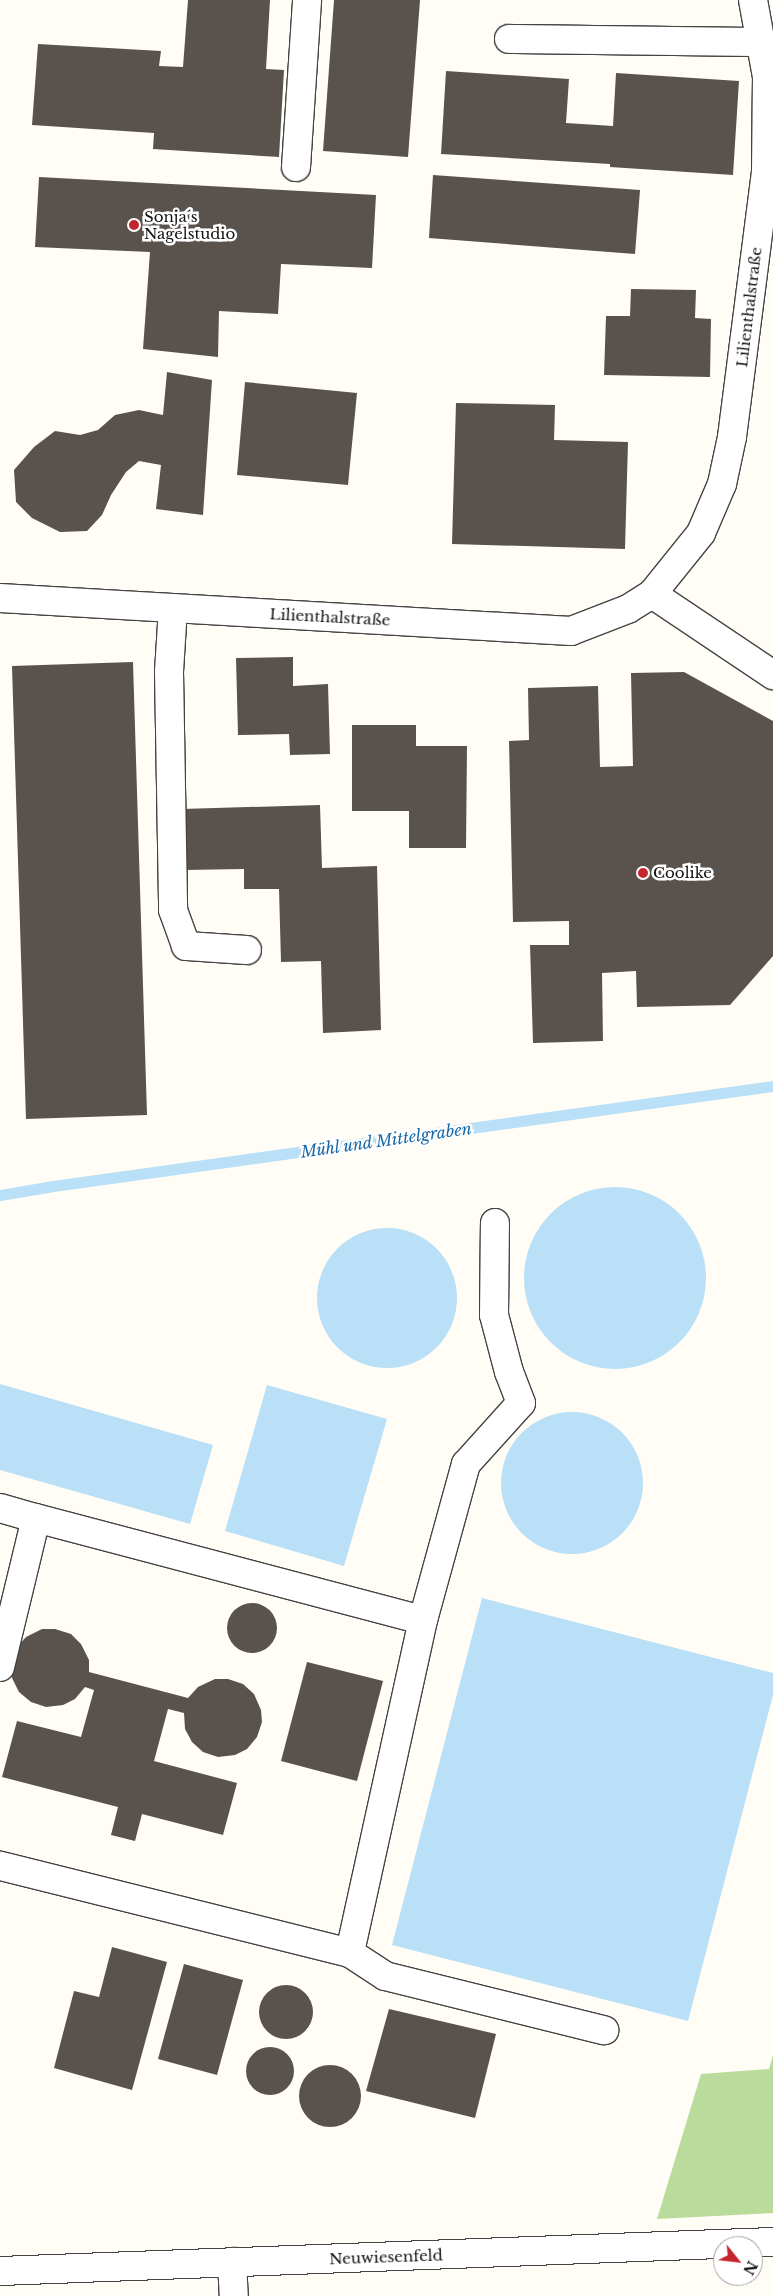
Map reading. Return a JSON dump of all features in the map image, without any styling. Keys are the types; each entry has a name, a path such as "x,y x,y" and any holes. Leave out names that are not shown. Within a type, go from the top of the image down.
{"street":[{"path":"296,167 307,0"},
{"name":"Lilienthalstraße","path":"0,598 571,631 628,609 652,594 701,533 722,484 732,437 766,172 767,77 753,0"},
{"path":"509,39 760,42"},
{"path":"652,594 773,675"},
{"path":"173,608 168,672 173,910 186,946 248,950"},
{"path":"350,1953 423,1620 466,1464 521,1403 509,1372 494,1316 495,1223"},
{"path":"0,1508 423,1620"},
{"path":"0,1667 36,1518"},
{"path":"0,1866 350,1953 385,1976 604,2030"},
{"name":"Neuwiesenfeld","path":"0,2271 773,2242"},
{"path":"232,2262 234,2296"}],"green space":[{"path":"773,2055 773,2213 657,2219 701,2074 769,2069"}],"water":[{"path":"606,1187 624,1187 650,1194 666,1202 680,1213 691,1227 699,1243 706,1269 706,1287 699,1313 691,1329 680,1343 666,1354 650,1362 624,1369 606,1369 580,1362 564,1354 544,1336 528,1304 524,1287 524,1269 531,1243 539,1227 557,1207 589,1191"},
{"path":"387,1228 401,1229 414,1233 426,1239 437,1248 446,1259 452,1271 456,1284 456,1312 452,1325 446,1337 437,1348 426,1357 414,1363 401,1367 387,1368 373,1367 360,1363 348,1357 337,1348 328,1337 322,1325 318,1312 317,1298 318,1284 322,1271 328,1259 337,1248 348,1239 360,1233 373,1229"},
{"path":"0,1384 213,1445 190,1524 0,1470"},
{"path":"267,1385 387,1419 344,1566 225,1531"},
{"path":"572,1412 599,1418 611,1424 622,1433 631,1444 637,1456 643,1483 637,1510 631,1522 622,1533 611,1542 599,1548 572,1554 545,1548 533,1542 522,1533 513,1522 507,1510 501,1483 507,1456 513,1444 522,1433 533,1424 545,1418"},
{"path":"482,1598 773,1673 773,1695 688,2021 392,1945"}],"building":[{"path":"188,0 270,0 266,69 284,70 279,157 153,149 154,133 32,125 38,44 161,51 159,66 183,67"},
{"path":"334,0 420,0 408,157 323,151"},
{"path":"446,71 569,79 566,123 613,126 616,73 739,81 733,175 610,167 610,164 441,154"},
{"path":"433,175 640,190 635,254 429,238"},
{"path":"39,177 376,195 372,268 281,264 278,314 219,311 218,357 143,349 150,252 35,247"},
{"path":"631,289 696,290 695,318 711,319 710,377 604,375 606,316 630,316"},
{"path":"167,372 212,380 203,515 156,509 161,465 139,461 126,472 111,495 102,515 87,531 60,532 32,518 16,502 14,470 34,447 55,431 80,435 98,430 115,415 139,410 163,415"},
{"path":"245,382 357,393 348,485 237,475"},
{"path":"456,403 555,405 554,440 628,442 625,549 452,544"},
{"path":"293,657 293,686 328,684 330,754 290,755 289,734 238,735 236,658"},
{"path":"133,662 147,1115 26,1119 12,666"},
{"name":"Coolike","path":"684,672 773,721 773,956 730,1005 637,1007 636,971 602,973 603,1041 533,1043 530,945 569,945 569,921 513,922 509,741 529,740 528,688 598,686 600,767 633,766 631,673"},
{"path":"352,725 416,725 416,746 467,746 466,848 409,848 409,811 352,811"},
{"path":"320,805 322,868 377,866 381,1030 323,1033 321,961 281,962 279,889 244,889 244,869 184,870 182,809"},
{"path":"247,1603 257,1603 270,1610 277,1623 277,1633 270,1646 257,1653 247,1653 238,1649 231,1642 227,1633 227,1623 231,1614 238,1607"},
{"path":"42,1629 55,1629 71,1634 81,1644 89,1660 89,1672 188,1698 198,1687 215,1679 228,1679 243,1684 254,1694 261,1710 262,1722 257,1737 247,1749 235,1755 218,1757 203,1752 192,1742 185,1729 184,1713 168,1709 154,1761 237,1783 223,1835 142,1814 135,1841 111,1835 118,1807 2,1777 17,1721 81,1737 94,1690 85,1687 75,1699 63,1705 46,1707 31,1702 19,1692 12,1678 11,1663 16,1648 26,1637"},
{"path":"307,1662 383,1681 357,1781 281,1761"},
{"path":"112,1947 167,1962 132,2090 54,2068 74,1991 99,1997"},
{"path":"184,1964 243,1980 217,2075 158,2059"},
{"path":"286,1985 296,1987 305,1993 311,2002 313,2012 311,2022 305,2031 296,2037 286,2039 276,2037 267,2031 261,2022 259,2012 261,2002 267,1993 276,1987"},
{"path":"389,2009 496,2034 475,2118 366,2091"},
{"path":"265,2047 275,2047 284,2051 290,2057 294,2071 290,2085 284,2091 275,2095 265,2095 256,2091 250,2085 246,2076 246,2066 250,2057 256,2051"},
{"path":"324,2065 336,2065 352,2074 359,2084 361,2096 359,2108 352,2118 336,2127 324,2127 313,2122 304,2113 299,2102 299,2090 304,2079 313,2070"}],"waterway":[{"name":"Mühl und Mittelgraben","path":"0,1195 53,1186 773,1086"}],"place":[{"name":"Sonja´s Nagelstudio","path":"134,225"},
{"name":"Coolike","path":"643,873"}]}
